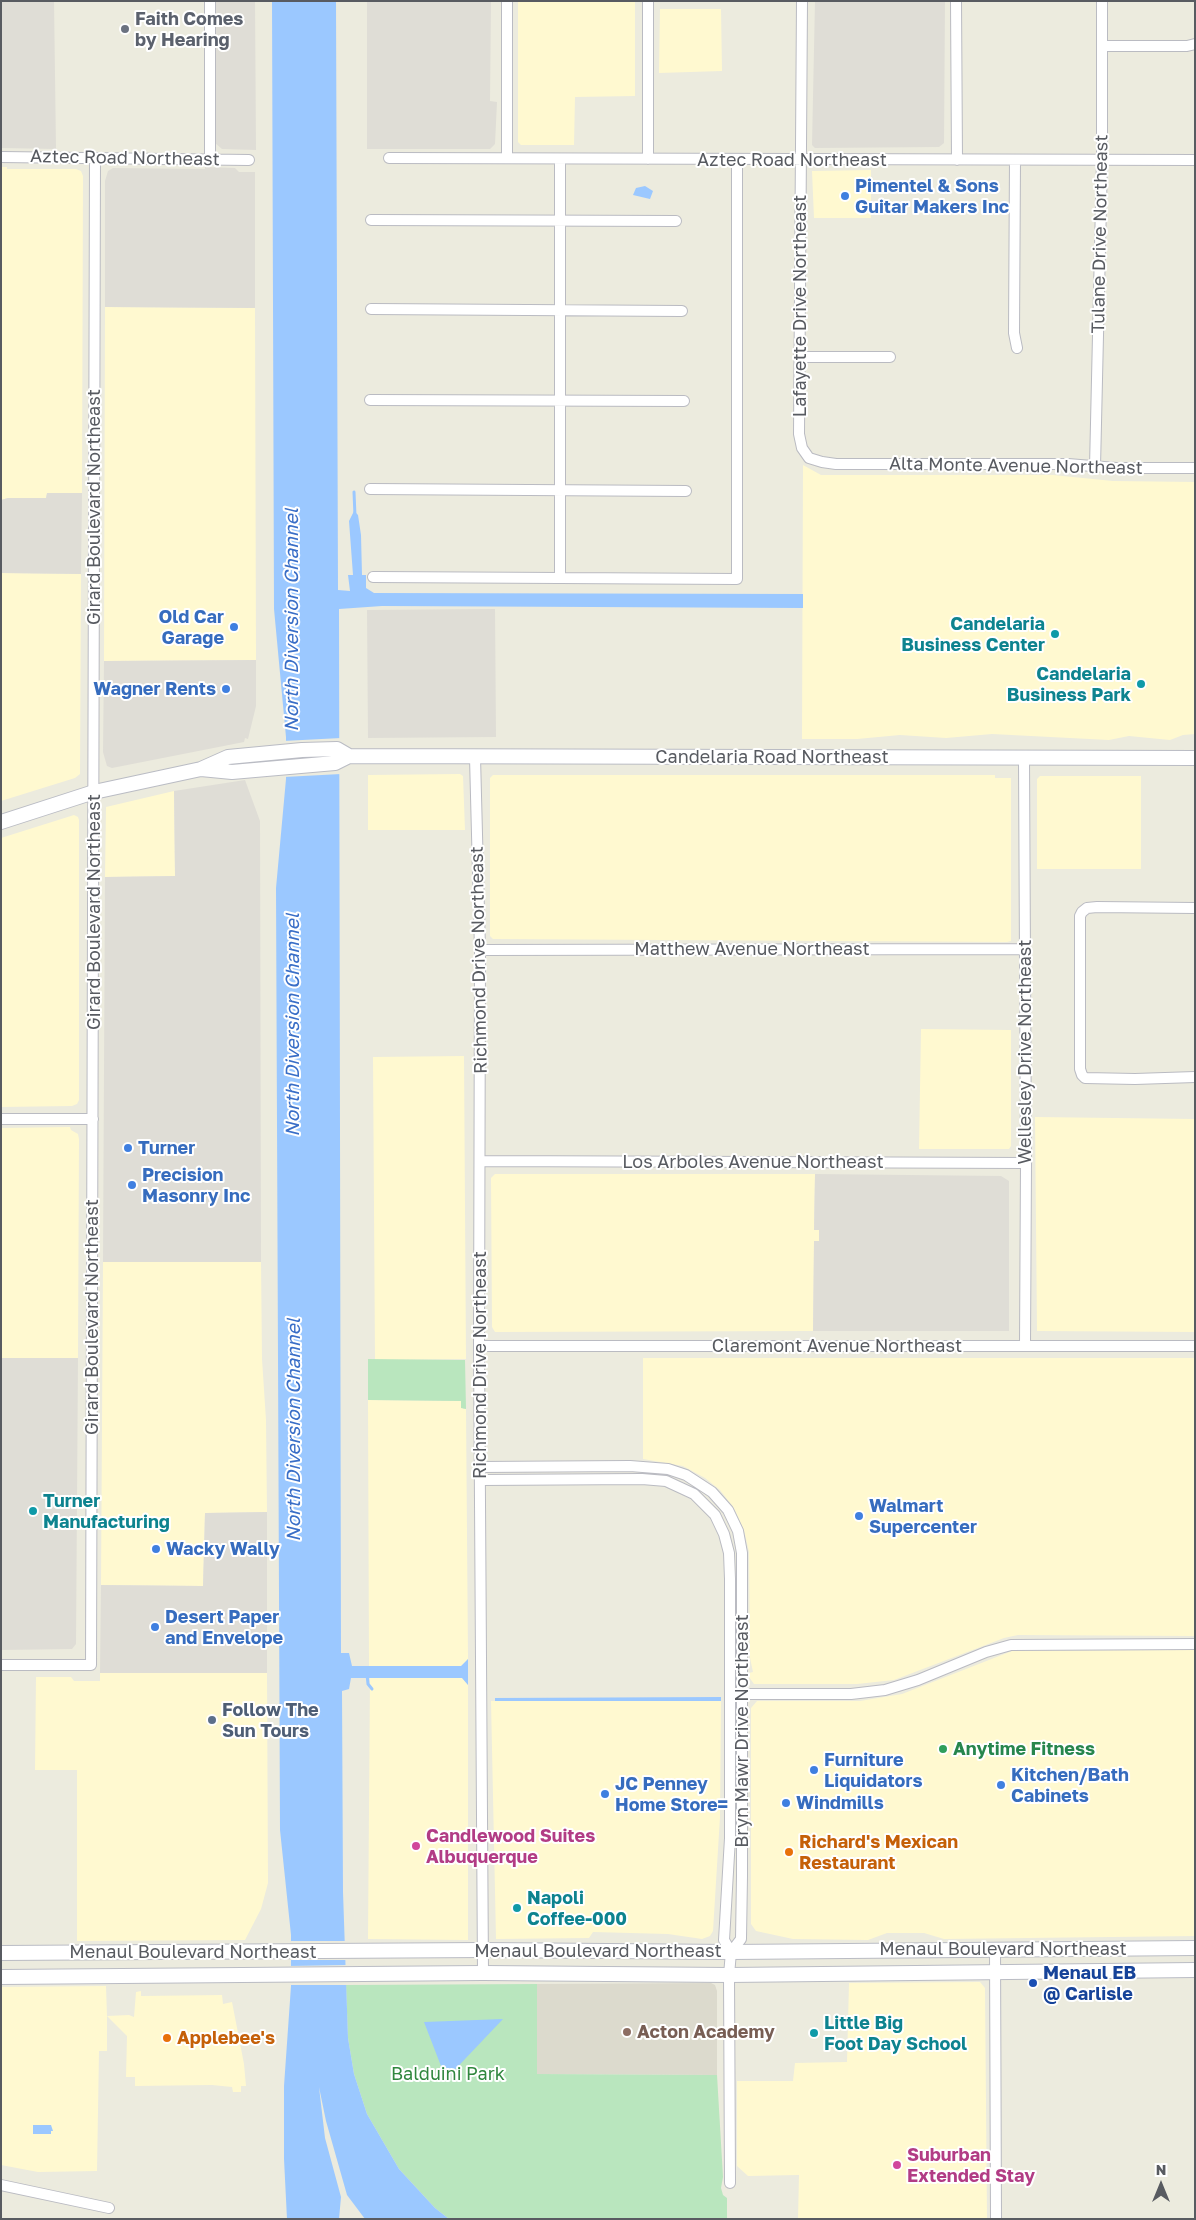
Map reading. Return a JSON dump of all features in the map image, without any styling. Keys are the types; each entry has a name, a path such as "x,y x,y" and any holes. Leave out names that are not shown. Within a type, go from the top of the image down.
{"main road":[{"name":"Candelaria Road Northeast","path":"1,822 94,792 202,768 228,757 272,752 337,749 349,756"},
{"name":"Candelaria Road Northeast","path":"202,768 232,772 336,763 349,756 1195,758"},
{"name":"Menaul Boulevard Northeast","path":"1,1953 483,1950 731,1952 1195,1948"},
{"name":"Menaul Boulevard Northeast","path":"1,1976 483,1973 729,1975 1195,1970"}],"street":[{"path":"210,1 210,159"},
{"path":"507,1 507,158"},
{"path":"648,1 648,160"},
{"name":"Lafayette Drive Northeast","path":"802,1 800,434 802,448 808,458"},
{"path":"956,1 957,160"},
{"name":"Tulane Drive Northeast","path":"1095,467 1102,160 1102,1"},
{"path":"1102,46 1187,46 1195,44"},
{"name":"Aztec Road Northeast","path":"1,157 249,160"},
{"name":"Girard Boulevard Northeast","path":"1,1666 91,1665 95,158"},
{"name":"Aztec Road Northeast","path":"389,158 1195,160"},
{"path":"560,159 560,578"},
{"path":"373,577 737,579 737,160"},
{"path":"1015,160 1014,333 1016,348"},
{"path":"371,220 676,221"},
{"path":"370,309 682,310"},
{"path":"799,357 890,358"},
{"path":"370,400 684,401"},
{"name":"Alta Monte Avenue Northeast","path":"808,458 836,464 1068,464 1140,469 1195,468"},
{"path":"370,489 686,491"},
{"name":"Richmond Drive Northeast","path":"475,757 480,950 481,1162 479,1346 483,1973"},
{"name":"Wellesley Drive Northeast","path":"1024,758 1025,1346"},
{"path":"1195,908 1087,908 1080,916 1080,1069 1085,1078 1195,1077"},
{"name":"Matthew Avenue Northeast","path":"480,950 1025,949"},
{"path":"1,1119 93,1119"},
{"name":"Los Arboles Avenue Northeast","path":"481,1162 1026,1163"},
{"name":"Claremont Avenue Northeast","path":"479,1346 1195,1346"},
{"name":"Bryn Mawr Drive Northeast","path":"480,1467 630,1466 668,1470 686,1475 712,1492 728,1510 738,1531 742,1553 741,1939 731,1952 729,1975 730,2183"},
{"name":"Bryn Mawr Drive Northeast","path":"480,1480 642,1478 666,1481 694,1494 715,1515 724,1534 729,1553 729,1843 724,1940 731,1952"},
{"path":"730,1694 852,1694 885,1690 918,1680 986,1652 1011,1644 1195,1644"},
{"path":"995,1949 996,2219"},
{"path":"1,2185 109,2208"}],"shaded area":[{"path":"1,1 54,1 56,149 1,148"},
{"path":"213,1 255,1 256,150 222,149 215,143"},
{"path":"367,1 491,1 490,101 497,102 495,144 490,149 367,149"},
{"path":"518,1 635,1 635,96 575,97 574,145 521,145 518,142"},
{"path":"815,1 945,1 944,143 939,147 815,148 812,145"},
{"path":"660,9 721,9 722,71 659,73"},
{"path":"1,167 7,167 7,169 76,169 81,171 83,176 82,493 47,493 46,498 8,498 1,500"},
{"path":"205,167 235,168 239,172 255,172 255,308 105,307 105,181 108,171 113,168 205,169"},
{"path":"871,170 871,218 814,218 812,171"},
{"path":"105,307 255,308 256,660 104,661"},
{"path":"803,465 821,475 1053,475 1113,481 1195,482 1195,734 1183,735 1170,740 1129,736 1109,740 992,734 946,738 900,735 857,739 802,739"},
{"path":"47,493 82,493 81,574 1,573 1,500 8,498 46,498"},
{"path":"1,573 81,574 80,774 75,778 1,801"},
{"path":"495,609 496,737 368,738 367,610"},
{"path":"256,660 256,706 248,739 245,738 244,742 112,768 107,766 103,752 104,661"},
{"path":"460,774 463,776 465,830 368,830 368,775"},
{"path":"493,775 995,775 995,778 1011,778 1011,941 493,939 490,936 490,778"},
{"path":"1040,776 1141,776 1141,869 1037,869 1037,779"},
{"path":"245,780 260,821 261,1262 103,1262 105,877 175,876 174,791"},
{"path":"174,791 175,876 105,877 106,807"},
{"path":"74,815 79,820 79,1100 77,1104 72,1106 1,1107 1,838"},
{"path":"921,1029 1011,1030 1011,1146 1009,1149 919,1149"},
{"path":"464,1056 466,1359 375,1360 373,1057"},
{"path":"1035,1117 1195,1119 1195,1332 1037,1331"},
{"path":"70,1127 71,1130 78,1134 79,1139 78,1358 1,1358 1,1128"},
{"path":"495,1174 815,1174 814,1230 819,1230 819,1241 814,1242 813,1331 495,1332 492,1327 491,1178"},
{"path":"815,1174 1001,1176 1009,1181 1009,1331 813,1331 814,1241 819,1241 819,1230 814,1230"},
{"path":"103,1262 261,1262 267,1512 205,1513 203,1586 101,1585"},
{"path":"1,1358 78,1358 76,1644 72,1649 1,1650"},
{"path":"643,1358 1195,1358 1195,1636 1018,1635 1004,1638 894,1680 857,1684 754,1684 749,1677 749,1673 753,1672 750,1658 749,1552 744,1530 734,1508 720,1490 705,1478 683,1466 643,1459"},
{"path":"368,1400 461,1401 463,1409 466,1409 468,1659 462,1666 369,1666"},
{"path":"267,1512 267,1673 100,1673 101,1585 203,1586 205,1513"},
{"path":"1195,1650 1195,1936 944,1939 924,1933 887,1933 868,1940 793,1939 756,1931 751,1924 751,1708 757,1701 860,1701 902,1694 1012,1651"},
{"path":"100,1673 267,1673 268,1883 261,1909 245,1940 77,1941 77,1770 35,1770 36,1677 71,1677 74,1681 100,1681"},
{"path":"370,1678 462,1678 468,1685 468,1940 368,1939"},
{"path":"491,1701 721,1701 720,1817 713,1931 710,1936 702,1939 668,1934 593,1932 589,1938 496,1939"},
{"path":"980,1982 985,1988 987,2219 798,2219 799,2175 748,2176 737,2166 737,2081 793,2081 795,2063 847,2062 849,1983"},
{"name":"Acton Academy","path":"711,1983 715,1985 717,1991 717,2075 537,2074 537,1984"},
{"path":"106,1986 107,2051 99,2051 97,2171 38,2172 1,2165 1,1987"},
{"path":"141,1991 141,1996 222,1995 223,2004 232,2002 244,2064 246,2086 241,2086 241,2092 233,2092 232,2087 212,2085 135,2086 135,2077 126,2077 127,2036 107,2016 129,2015 134,2017 136,1992"}],"green space":[{"path":"368,1359 465,1360 466,1409 461,1408 461,1401 368,1400"},
{"name":"Balduini Park","path":"537,1984 537,2074 717,2075 723,2177 721,2188 723,2195 727,2198 727,2219 449,2219 435,2208 399,2169 367,2114 354,2074 348,2038 346,1985"}],"water":[{"name":"North Diversion Channel","path":"272,1 336,1 338,590 350,591 348,575 353,575 349,521 354,511 358,515 361,535 362,575 366,575 366,588 374,593 803,594 803,608 382,606 339,609 341,1653 349,1653 352,1666 461,1666 468,1659 468,1685 462,1678 351,1678 349,1689 342,1691 343,1892 348,2038 354,2074 367,2114 399,2169 435,2208 449,2219 365,2219 347,2195 326,2121 319,2087 325,2138 341,2197 339,2219 287,2219 284,2159 284,2086 291,1986 291,1935 280,1830 276,888 286,779 286,737 274,609"},
{"path":"645,186 653,191 650,199 633,195 636,188"},
{"path":"721,1697 721,1701 495,1701 495,1698"},
{"path":"503,2019 446,2079 424,2022"},
{"path":"33,2125 51,2125 53,2131 51,2131 51,2134 33,2134"}],"pier":[{"path":"341,738 341,774 284,777 283,741"},
{"path":"289,1941 347,1941 348,1960 289,1960"},
{"path":"348,1965 348,1985 289,1985 289,1966"}],"waterway":[{"path":"354,492 355,516"},
{"path":"367,1674 368,1684 372,1689"}],"place":[{"name":"Faith Comes by Hearing","path":"125,29"},
{"name":"Pimentel & Sons Guitar Makers Inc","path":"845,196"},
{"name":"Old Car Garage","path":"234,627"},
{"name":"Candelaria Business Center","path":"1055,634"},
{"name":"Candelaria Business Park","path":"1141,684"},
{"name":"Wagner Rents","path":"226,689"},
{"name":"Turner","path":"128,1148"},
{"name":"Precision Masonry Inc","path":"132,1185"},
{"name":"Turner Manufacturing","path":"33,1511"},
{"name":"Walmart Supercenter","path":"859,1516"},
{"name":"Wacky Wally","path":"156,1549"},
{"name":"Desert Paper and Envelope","path":"155,1627"},
{"name":"Follow The Sun Tours","path":"212,1720"},
{"name":"Anytime Fitness","path":"943,1749"},
{"name":"Furniture Liquidators","path":"814,1770"},
{"name":"Kitchen/Bath Cabinets","path":"1001,1785"},
{"name":"JC Penney Home Store=","path":"605,1794"},
{"name":"Windmills","path":"786,1803"},
{"name":"Candlewood Suites Albuquerque","path":"416,1846"},
{"name":"Richard's Mexican Restaurant","path":"789,1852"},
{"name":"Napoli Coffee-000","path":"517,1908"},
{"name":"Menaul EB @ Carlisle","path":"1033,1983"},
{"name":"Acton Academy","path":"627,2032"},
{"name":"Little Big Foot Day School","path":"814,2033"},
{"name":"Applebee's","path":"167,2038"},
{"name":"Suburban Extended Stay","path":"897,2165"}]}
